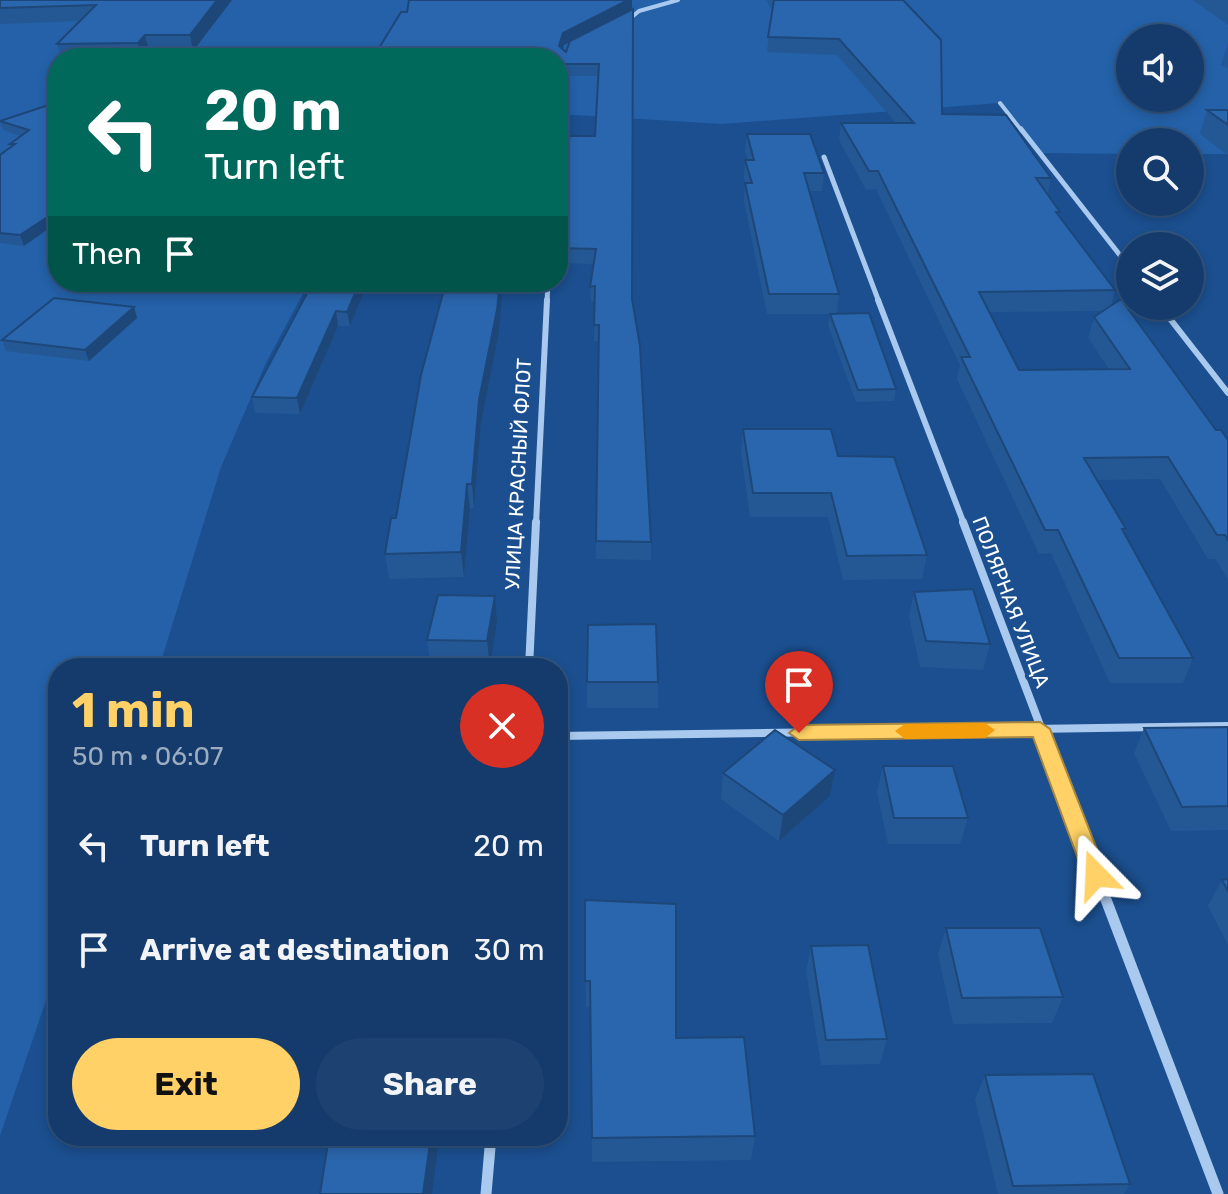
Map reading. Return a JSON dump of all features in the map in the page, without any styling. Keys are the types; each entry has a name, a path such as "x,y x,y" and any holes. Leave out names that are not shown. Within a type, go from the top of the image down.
{"street":[{"path":"615,26 639,11 678,0"},
{"path":"1000,103 1116,250"},
{"name":"ПОЛЯРНАЯ УЛИЦА","path":"824,157 1218,1194"},
{"name":"УЛИЦА КРАСНЫЙ ФЛОТ","path":"529,658 548,292"},
{"path":"1171,320 1228,393"},
{"path":"568,736 1228,726"},
{"path":"486,1194 490,1146"}],"shaded area":[{"path":"0,0 1228,0 1228,154 1204,154 1204,128 1116,128 1116,154 1039,153 999,103 722,124 568,115 568,48 48,48 48,292 304,292 266,363 221,467 162,658 48,658 48,994 0,1136"}],"building":[{"path":"0,0 217,0 190,35 145,35 138,43 57,44 96,5 0,8"},
{"path":"409,0 628,0 563,33 559,46 561,48 379,48 401,12 407,12"},
{"path":"774,0 903,0 941,40 942,114 1006,115 1051,178 1036,178 1060,212 1056,212 1115,290 979,292 1019,370 1130,369 1094,317 1116,302 1116,320 1136,320 1216,430 1221,430 1228,440 1228,540 1225,535 1217,535 1168,457 1084,458 1126,529 1122,529 1193,658 1119,658 1058,530 1045,530 961,357 970,357 878,171 869,171 841,123 914,123 839,39 768,37"},
{"path":"633,9 632,299 640,346 651,542 596,541 599,325 594,325 595,286 590,287 596,249 568,248 568,136 595,136 599,64 568,64 570,41"},
{"path":"48,105 48,217 20,235 0,233 0,155 29,130 0,121"},
{"path":"1207,110 1228,110 1228,125"},
{"path":"747,134 810,134 824,173 804,173 839,294 769,294 745,183 752,183 745,160 754,160"},
{"path":"308,292 356,292 347,312 336,311 297,398 252,397"},
{"path":"443,292 499,292 479,400 472,484 467,484 461,552 385,554 391,518 396,518 421,375"},
{"path":"54,298 134,307 85,350 2,340"},
{"path":"869,313 896,389 858,390 830,314"},
{"path":"743,429 831,429 838,456 894,457 927,555 847,556 831,493 753,493"},
{"path":"973,589 990,644 926,641 914,592"},
{"path":"438,595 495,596 487,641 427,640"},
{"path":"656,624 658,682 587,682 588,625"},
{"path":"1228,727 1228,806 1182,807 1144,728"},
{"path":"775,730 835,770 783,815 723,773"},
{"path":"883,766 953,766 968,818 894,818"},
{"path":"585,900 676,904 676,1038 744,1037 755,1136 592,1138 590,981 585,981"},
{"path":"946,928 1040,928 1063,997 962,998"},
{"path":"868,945 887,1039 826,1040 811,946"},
{"path":"1093,1074 1130,1184 1013,1186 985,1075"},
{"path":"327,1146 430,1146 423,1194 320,1194"}],"slow traffic":[{"path":"905,731 985,730"}],"route":[{"path":"799,733 1040,729 1096,875"}]}
